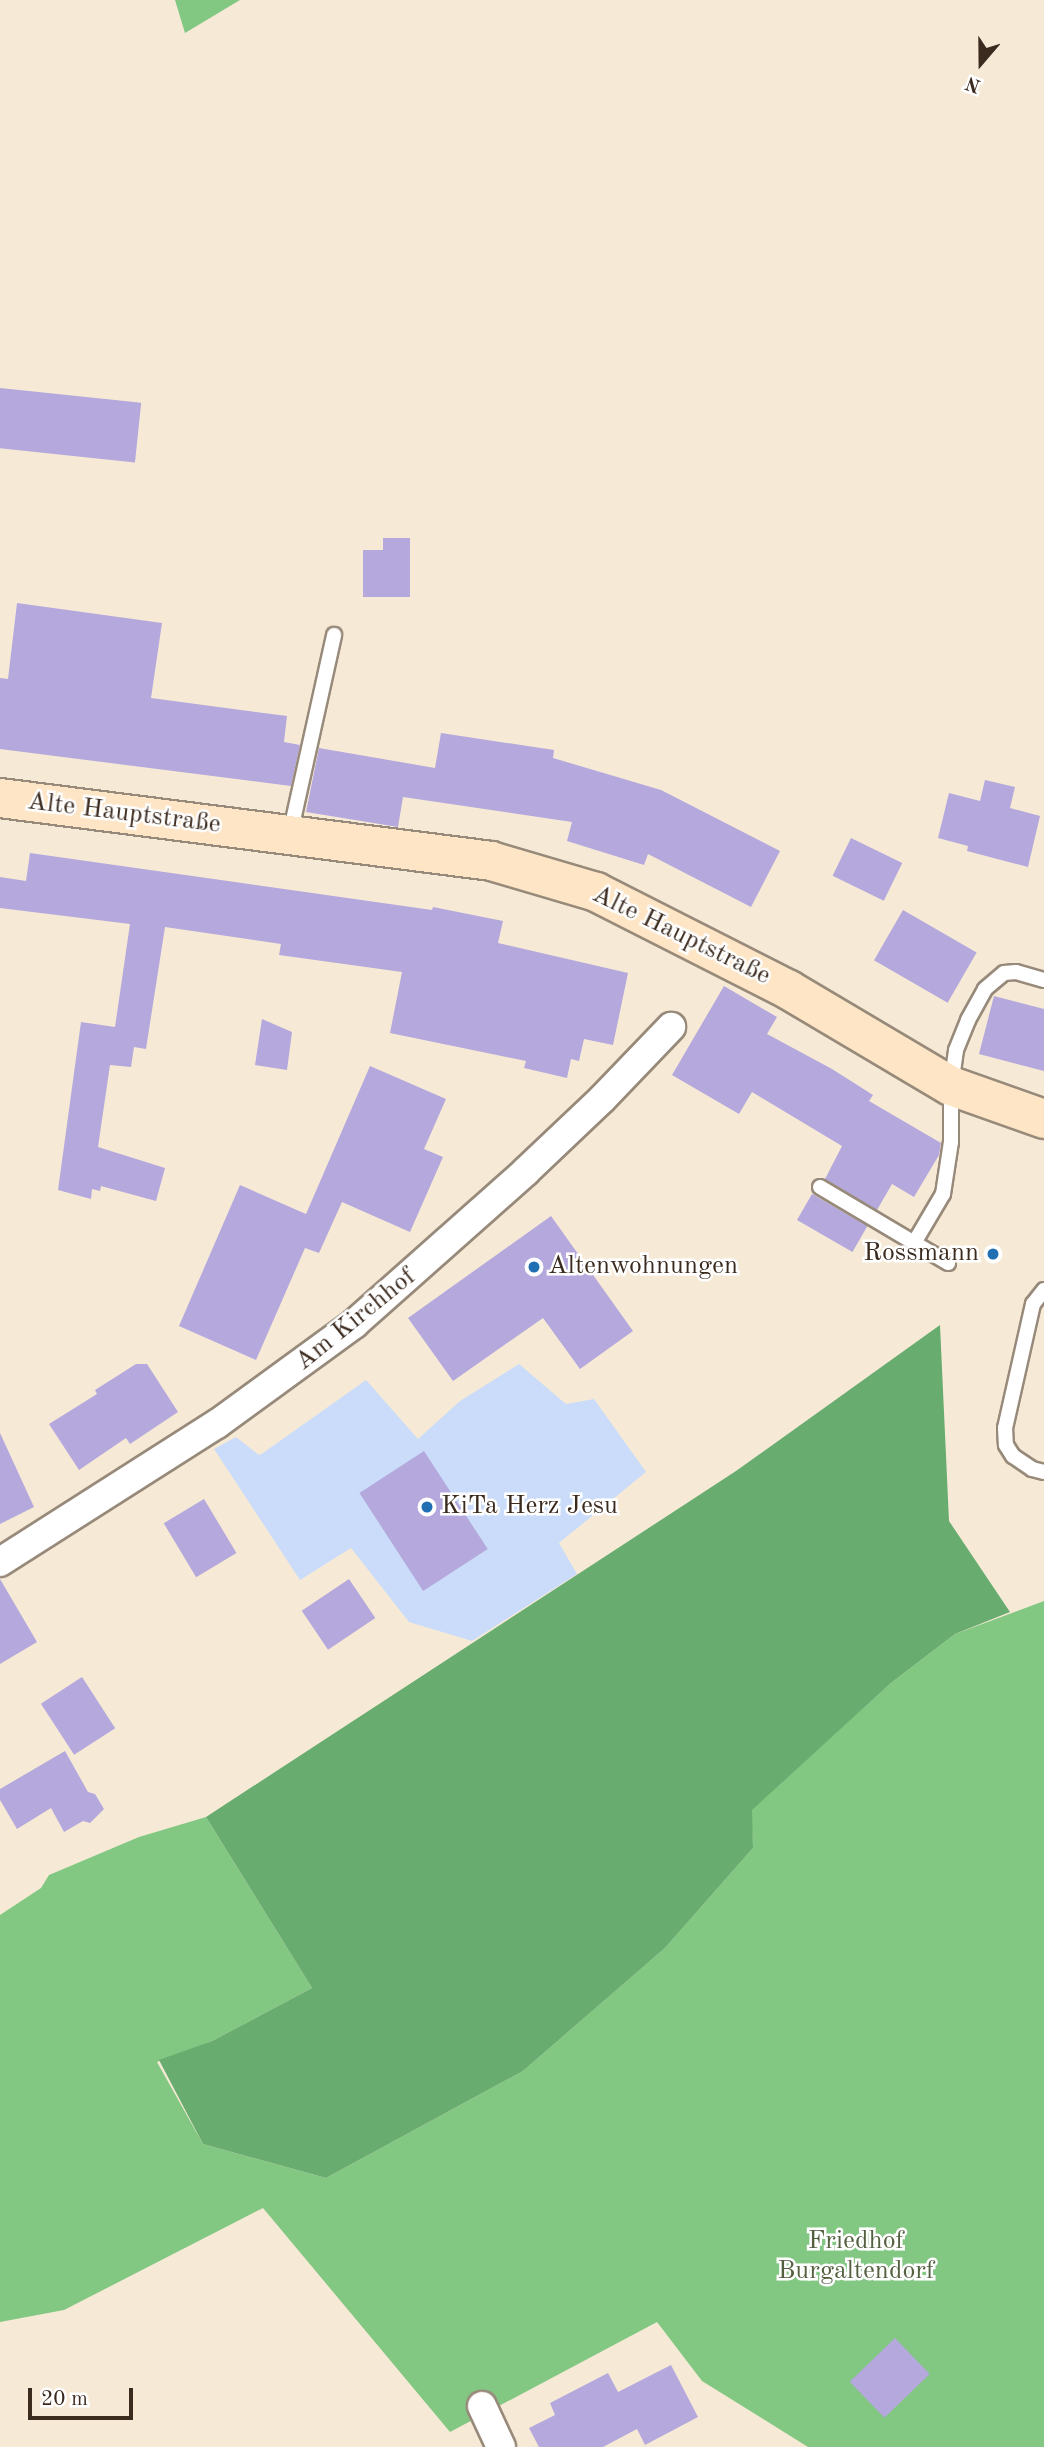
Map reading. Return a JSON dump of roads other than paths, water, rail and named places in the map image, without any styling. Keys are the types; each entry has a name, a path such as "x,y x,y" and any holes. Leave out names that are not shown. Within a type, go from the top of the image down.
{"main road":[{"name":"Alte Hauptstraße","path":"0,798 491,861 596,892 789,990 951,1086 1044,1119"}],"street":[{"name":"Am Kirchhof","path":"0,1562 217,1424 354,1324 525,1172 602,1099 671,1027"},
{"path":"482,2406 501,2447"}],"lane":[{"path":"290,836 334,635"},
{"path":"914,1243 943,1194 951,1142 951,1086 956,1050 985,989 1004,973 1016,972 1044,980"},
{"path":"820,1187 948,1263"},
{"path":"1044,1290 1033,1304 1005,1428 1006,1445 1013,1456 1032,1469 1044,1472"}],"place":[{"name":"Rossmann","path":"993,1254"},
{"name":"Altenwohnungen","path":"534,1267"},
{"name":"KiTa Herz Jesu","path":"427,1507"}],"park label":[{"name":"Friedhof Burgaltendorf","path":"856,2257"}]}
